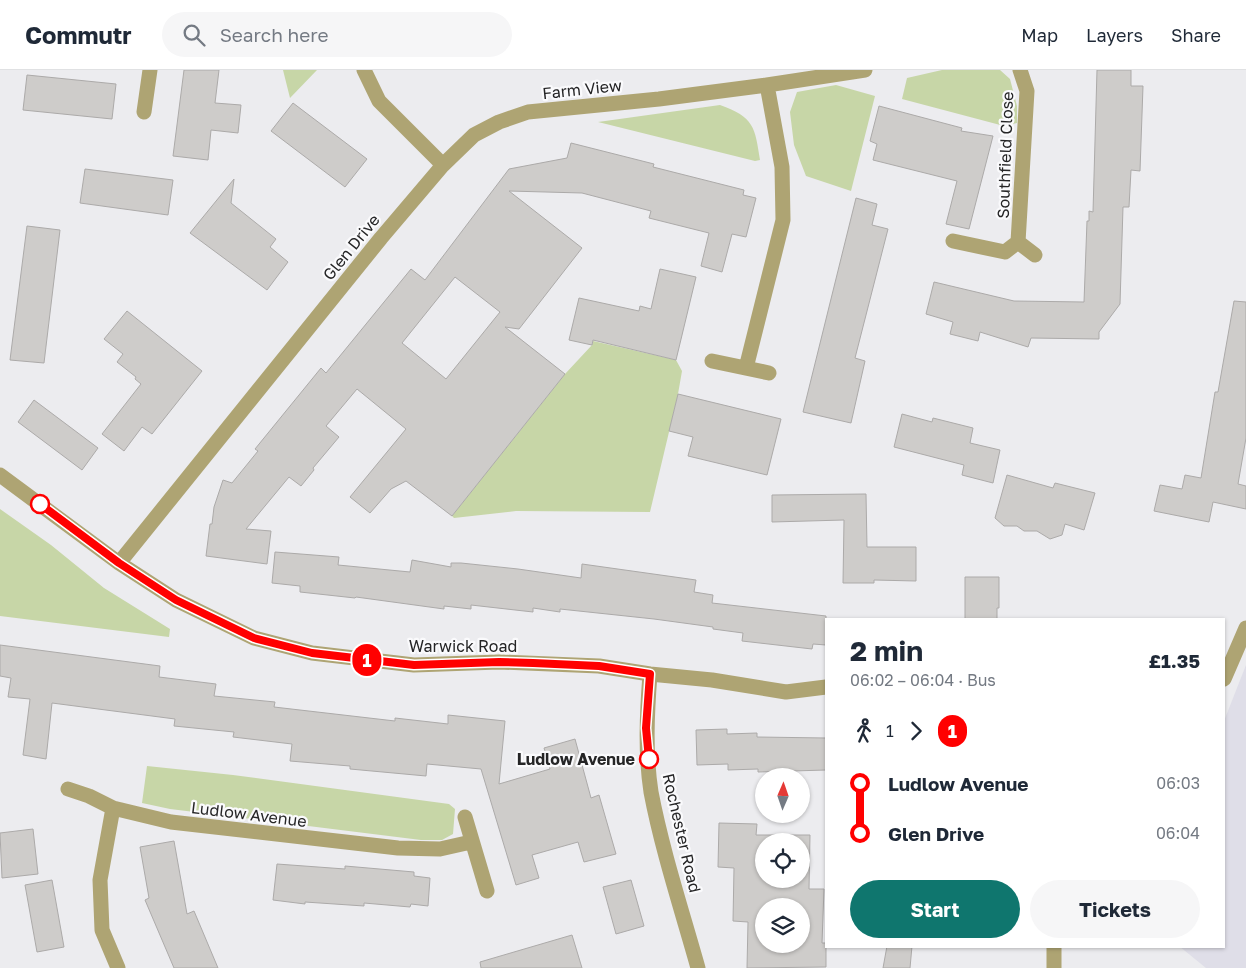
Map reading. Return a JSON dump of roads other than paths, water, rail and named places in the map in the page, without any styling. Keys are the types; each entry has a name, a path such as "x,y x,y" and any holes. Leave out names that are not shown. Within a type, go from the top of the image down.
{"street":[{"path":"144,112 150,70"},
{"path":"364,70 379,101 443,165"},
{"name":"Farm View","path":"443,165 474,135 499,122 528,112 767,85 865,70"},
{"name":"Southfield Close","path":"952,241 1005,252 1018,242 1028,91 1020,70"},
{"path":"746,368 783,220 782,167 767,85"},
{"name":"Glen Drive","path":"119,563 374,246 443,165"},
{"name":"Southfield Close","path":"1018,242 1035,254"},
{"path":"712,361 769,373"},
{"name":"Warwick Road","path":"0,475 119,563 176,600 254,638 312,653 414,665 516,663 599,666 650,674 712,680 786,692 825,687"},
{"path":"1225,677 1246,628"},
{"name":"Rochester Road","path":"650,674 646,728 651,790 698,968"},
{"name":"Ludlow Avenue","path":"68,789 89,796 114,808 172,822 398,848 440,849 471,842"},
{"path":"114,808 100,880 102,930 118,968"},
{"path":"465,817 487,891"},
{"path":"1054,948 1054,968"}],"place":[{"name":"Ludlow Avenue","path":"649,759"}]}
